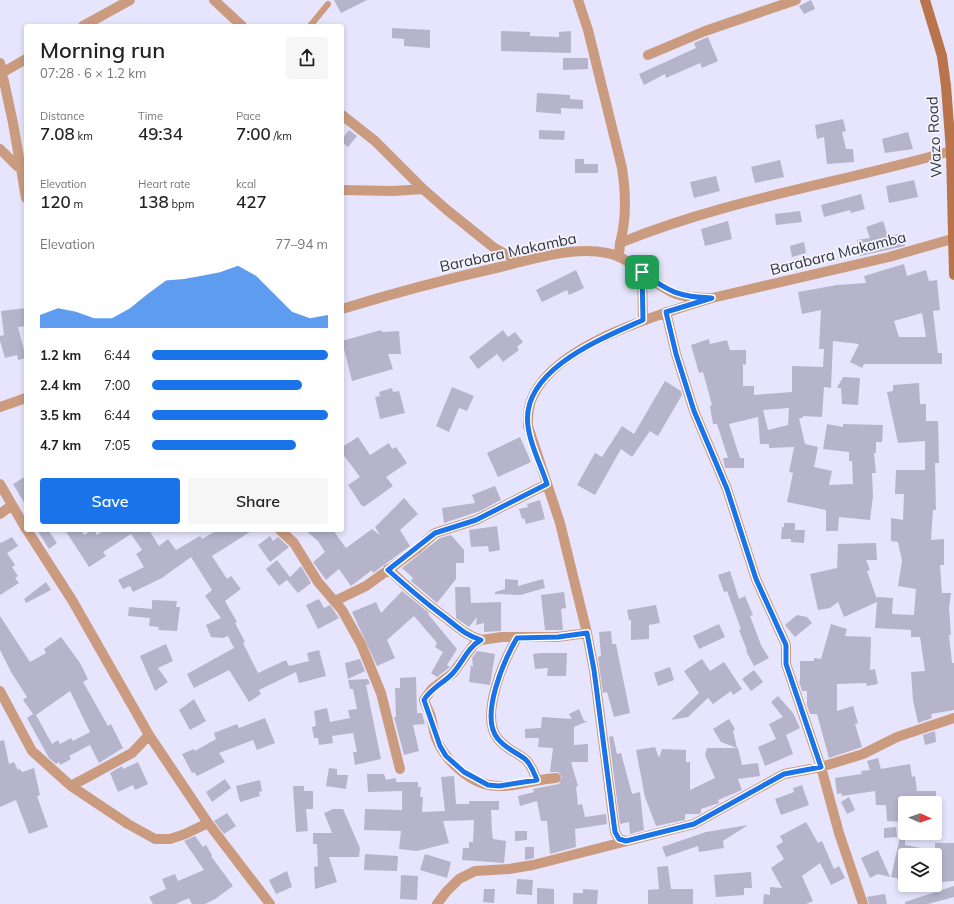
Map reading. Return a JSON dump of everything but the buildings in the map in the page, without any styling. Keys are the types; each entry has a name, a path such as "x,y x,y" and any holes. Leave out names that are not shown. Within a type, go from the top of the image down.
{"main road":[{"name":"Wazo Road","path":"925,0 942,56 946,86 953,197 952,239 954,275"}],"street":[{"path":"87,24 130,0"},
{"path":"214,0 240,24"},
{"path":"578,0 622,168 625,186 626,212 619,256"},
{"path":"648,55 705,31 796,0"},
{"path":"24,60 1,70 24,186"},
{"path":"344,117 375,141 422,189 486,242 519,262"},
{"path":"0,149 17,166 21,168"},
{"path":"620,243 744,202 798,188 898,166 951,151"},
{"path":"344,190 393,191 422,189"},
{"name":"Barabara Makamba","path":"344,308 400,292 519,262 592,251 619,256 661,286 676,294 691,297 712,298 889,258 952,239"},
{"path":"642,272 643,320"},
{"path":"626,841 619,839 615,832 587,633 568,552 528,426 528,410 533,396 542,383 568,357 643,320 712,298"},
{"path":"666,312 676,354 694,411 727,489 756,579 786,645 786,664 821,767 839,833 863,904"},
{"path":"0,407 24,399"},
{"path":"0,484 24,526"},
{"path":"334,601 366,586 435,533 476,520 547,484"},
{"path":"0,514 12,505"},
{"path":"28,532 72,600 150,735 208,823 270,904"},
{"path":"282,532 294,543 318,582 342,610 360,644 381,694 400,770"},
{"path":"388,570 420,599 444,616 460,631 481,640"},
{"path":"556,778 499,786 488,785 476,780 456,766 446,756 436,738 431,717 424,700 432,689 453,673 475,643 481,640 502,637 558,637 587,633"},
{"path":"517,638 504,664 493,697 492,727 496,738 506,748 525,759 530,765 537,780"},
{"path":"0,691 32,751 71,786 128,824 156,839 170,839 185,834 208,823"},
{"path":"438,904 446,892 459,879 475,871 510,870 694,824 784,774 821,767 863,754 878,745 903,735 954,718"},
{"path":"71,786 132,754 150,735"}],"lane":[{"path":"312,24 328,4"}],"route":[{"path":"642,272 661,286 676,294 691,297 712,298 666,312 670,333 694,411 711,448 734,508 759,588 786,645 786,664 821,767 784,774 726,808 694,824 626,841 619,839 615,832 594,670 587,633 558,637 517,638 509,651 493,697 492,727 496,738 506,748 525,759 530,765 537,780 512,785 488,785 476,780 464,772 446,756 436,738 430,713 424,700 432,689 453,673 475,643 481,640 460,631 444,616 420,599 388,570 435,533 476,520 547,484 528,426 528,410 533,396 542,383 568,357 603,338 643,320 642,272"}]}
